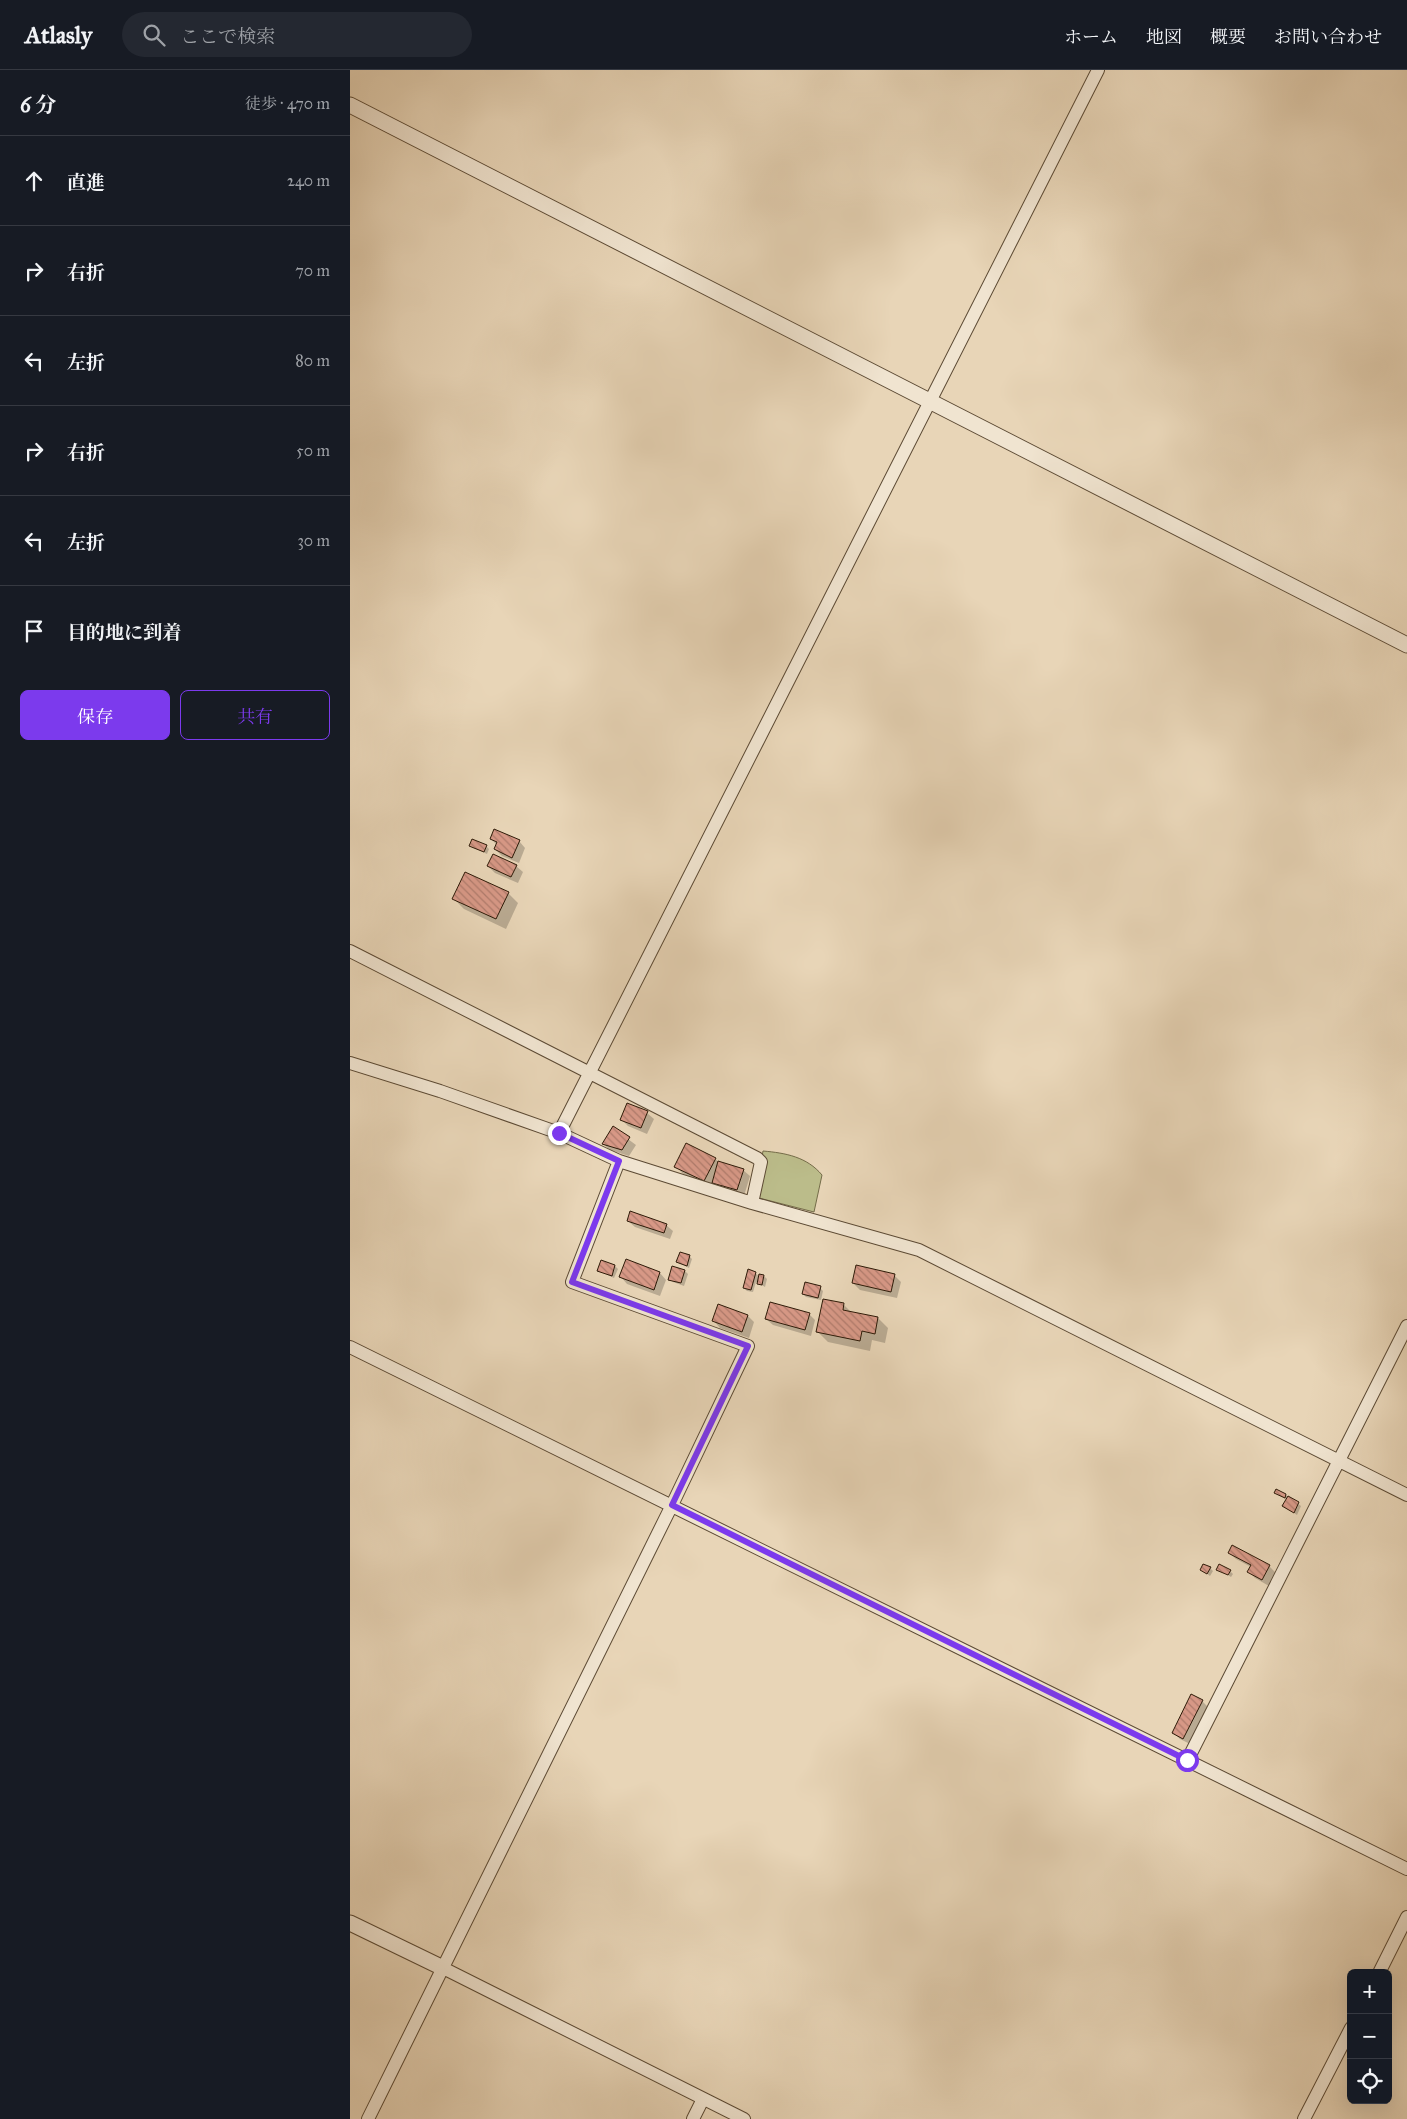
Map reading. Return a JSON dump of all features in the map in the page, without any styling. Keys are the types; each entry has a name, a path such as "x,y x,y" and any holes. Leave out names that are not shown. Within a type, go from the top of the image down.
{"street":[{"path":"559,1133 1098,70"},
{"path":"350,105 1407,645"},
{"path":"350,951 757,1158 762,1162 752,1203"},
{"path":"350,1063 440,1091 559,1133 617,1164 919,1250 1407,1495"},
{"path":"368,2119 672,1505 748,1346 572,1282 617,1164"},
{"path":"1187,1760 1340,1462 1407,1326"},
{"path":"350,1347 1407,1870"},
{"path":"1380,1969 1407,1917"},
{"path":"350,1923 744,2119"},
{"path":"1304,2119 1347,2036"},
{"path":"693,2119 703,2099"}],"green space":[{"path":"763,1151 796,1157 810,1164 822,1175 814,1212 755,1197"}],"building":[{"path":"494,829 520,840 512,858 494,849 497,842 490,839"},
{"path":"472,839 487,845 484,852 469,846"},
{"path":"493,854 517,865 511,877 487,866"},
{"path":"465,872 509,892 496,919 452,899"},
{"path":"627,1103 648,1111 641,1128 620,1120"},
{"path":"613,1126 630,1137 622,1150 602,1144"},
{"path":"686,1143 716,1158 704,1181 674,1167"},
{"path":"718,1161 744,1169 737,1190 712,1183"},
{"path":"630,1211 667,1224 664,1233 627,1221"},
{"path":"680,1252 690,1255 687,1266 676,1262"},
{"path":"626,1259 660,1272 654,1290 619,1277"},
{"path":"601,1260 615,1265 612,1276 597,1271"},
{"path":"856,1265 895,1274 891,1292 852,1283"},
{"path":"672,1266 685,1270 681,1283 668,1280"},
{"path":"748,1269 756,1272 751,1290 743,1288"},
{"path":"759,1274 764,1275 762,1285 757,1284"},
{"path":"805,1282 821,1286 818,1298 802,1294"},
{"path":"823,1299 844,1303 843,1310 878,1317 875,1334 862,1331 860,1341 816,1332"},
{"path":"770,1302 810,1313 805,1330 765,1319"},
{"path":"718,1304 748,1315 742,1332 712,1321"},
{"path":"1276,1489 1286,1494 1285,1498 1274,1493"},
{"path":"1288,1496 1299,1502 1294,1513 1282,1506"},
{"path":"1232,1545 1270,1565 1262,1580 1247,1572 1251,1565 1228,1553"},
{"path":"1203,1564 1211,1567 1207,1574 1200,1570"},
{"path":"1219,1564 1231,1570 1228,1575 1216,1570"},
{"path":"1191,1694 1203,1700 1183,1739 1172,1733"}],"route":[{"path":"559,1133 619,1161 572,1282 748,1346 672,1505 1187,1760"}]}
